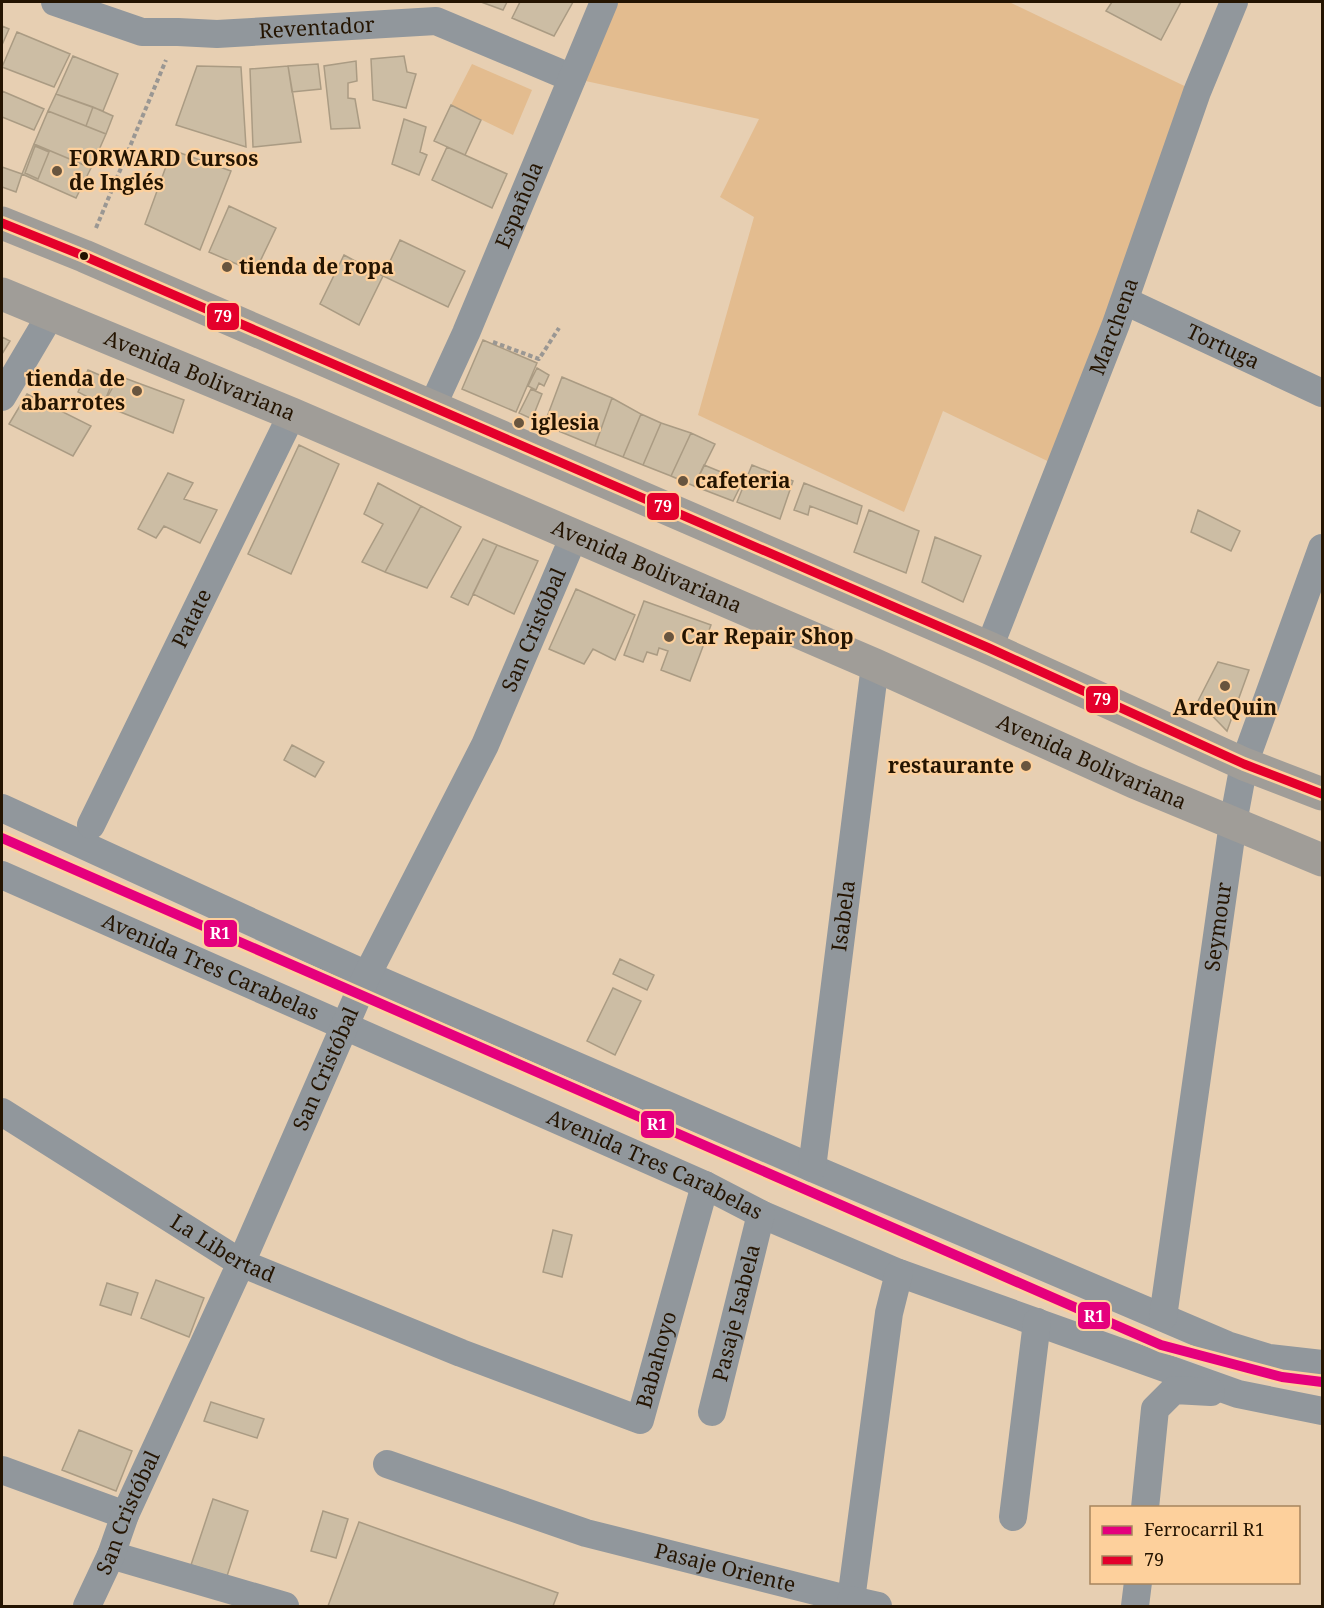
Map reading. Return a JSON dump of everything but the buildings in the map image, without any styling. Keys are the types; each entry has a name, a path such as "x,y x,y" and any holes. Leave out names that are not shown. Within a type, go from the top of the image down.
{"main road":[{"path":"2,223 84,256 989,648 1244,764 1323,794"},
{"name":"Avenida Bolivariana","path":"2,294 292,414 875,665 1134,782 1323,860"}],"street":[{"name":"Reventador","path":"55,2 142,32 217,34 436,21 572,78"},
{"name":"Española","path":"432,406 466,333 604,2"},
{"name":"Marchena","path":"989,648 1125,301 1197,92 1234,2"},
{"name":"Tortuga","path":"1125,301 1323,393"},
{"path":"2,398 51,314"},
{"name":"Patate","path":"91,825 292,414"},
{"name":"San Cristóbal","path":"87,1606 111,1555 125,1515 241,1263 367,975 485,745 574,536"},
{"name":"Seymour","path":"1162,1317 1233,823 1244,764 1323,549"},
{"name":"Isabela","path":"812,1168 875,665"},
{"path":"2,808 367,975 1227,1345 1269,1358 1323,1364"},
{"name":"Avenida Tres Carabelas","path":"2,875 899,1273 1238,1394 1323,1410"},
{"name":"La Libertad","path":"2,1112 241,1263 461,1353"},
{"name":"Babahoyo","path":"461,1353 640,1420 705,1185"},
{"name":"Pasaje Isabela","path":"712,1412 762,1214"},
{"name":"Pasaje Oriente","path":"387,1464 586,1533 864,1603 889,1313 899,1273"},
{"path":"1013,1516 1037,1322"},
{"path":"1145,1506 1155,1409 1174,1390 1238,1394"},
{"path":"2,1470 125,1515"},
{"path":"111,1555 285,1606"},
{"path":"1135,1606 1138,1584"}],"path":[{"path":"104,210 178,32"},
{"path":"466,333 539,359 559,328"}],"shaded area":[{"path":"604,2 1009,2 1197,92 1060,467 943,411 904,512 698,415 754,217 720,197 759,119 572,78"},
{"path":"472,64 532,90 513,135 451,105"}],"rail line":[{"name":"R1","path":"2,838 1161,1345 1282,1377 1322,1382"}],"transit line":[{"name":"79","path":"2,223 84,256 989,648 1244,764 1322,794"}],"place":[{"name":"FORWARD Cursos de Inglés","path":"57,171"},
{"name":"tienda de ropa","path":"227,267"},
{"name":"tienda de abarrotes","path":"137,391"},
{"name":"iglesia","path":"519,423"},
{"name":"cafeteria","path":"683,481"},
{"name":"Car Repair Shop","path":"669,637"},
{"name":"ArdeQuin","path":"1225,686"},
{"name":"restaurante","path":"1026,766"}]}
